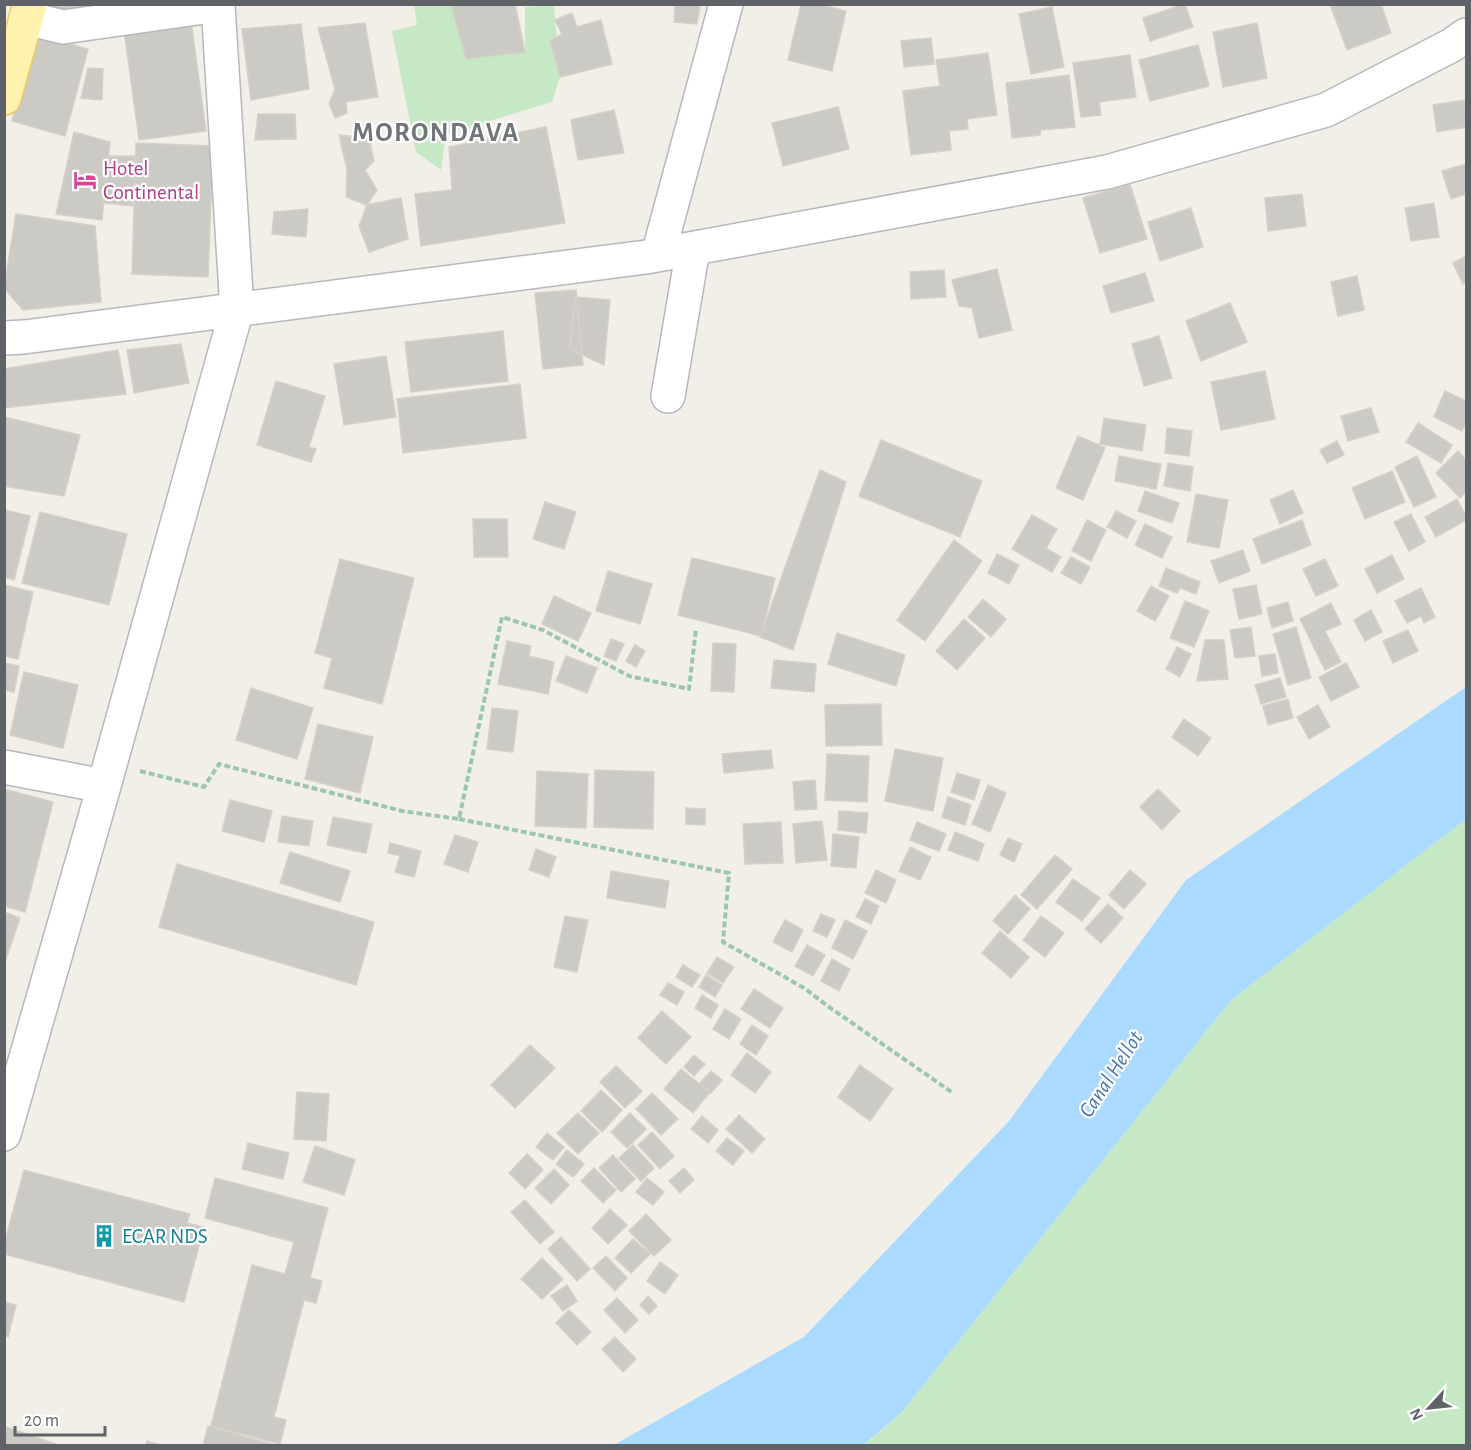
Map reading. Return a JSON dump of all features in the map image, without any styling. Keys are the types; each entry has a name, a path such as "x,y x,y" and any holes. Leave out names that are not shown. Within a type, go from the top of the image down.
{"main road":[{"path":"4,98 28,11"}],"street":[{"path":"658,255 726,4"},
{"path":"7,1116 108,775 237,309 218,5 63,27 28,11"},
{"path":"4,338 658,255 1107,172 1326,110 1467,35"},
{"path":"668,396 693,249"},
{"path":"4,767 108,775"}],"path":[{"path":"459,819 502,617 543,630 629,676 689,689 696,629"},
{"path":"108,775 204,787 219,764 402,811 459,819 729,873 723,942 798,984 953,1093"}],"green space":[{"path":"414,5 451,5 466,59 525,52 525,7 554,5 560,77 552,102 446,134 441,170 416,152 392,31 417,25"},
{"path":"1466,819 1466,1445 864,1446 901,1413 1231,1000"}],"water":[{"name":"Canal Hellot","path":"1466,687 1466,819 1231,1000 901,1413 864,1445 614,1445 804,1337 1009,1121 1186,880"}],"building":[{"path":"49,4 126,4 68,16 47,8"},
{"path":"451,4 515,4 525,52 466,59"},
{"path":"675,4 704,4 700,6 697,24 674,22"},
{"path":"801,4 819,4 846,11 832,71 788,60"},
{"path":"1185,4 1193,27 1150,41 1143,18"},
{"path":"1330,4 1381,4 1391,33 1347,50"},
{"path":"1052,7 1064,67 1031,74 1019,14"},
{"path":"572,13 577,27 601,20 612,64 560,77 550,41 562,34 555,20"},
{"path":"191,21 206,131 139,140 124,30"},
{"path":"365,23 378,97 346,102 347,113 335,118 329,103 335,89 318,28"},
{"path":"1257,23 1267,78 1223,87 1213,32"},
{"path":"301,24 309,89 251,100 242,29"},
{"path":"35,34 88,49 65,136 12,121"},
{"path":"931,38 934,64 904,67 901,41"},
{"path":"1198,45 1209,86 1150,101 1139,60"},
{"path":"988,53 997,115 967,119 968,129 949,131 951,150 911,155 903,91 940,86 936,60"},
{"path":"1130,55 1136,97 1099,102 1101,115 1081,117 1073,63"},
{"path":"88,68 103,69 102,100 81,98"},
{"path":"1069,75 1075,127 1041,130 1040,135 1012,138 1006,83"},
{"path":"1465,100 1466,127 1437,132 1433,105"},
{"path":"838,107 849,149 783,166 772,123"},
{"path":"614,110 624,153 578,160 571,120"},
{"path":"258,114 295,114 296,139 255,140"},
{"path":"546,127 565,223 421,246 415,194 452,190 449,147"},
{"name":"Hotel Continental","path":"74,132 110,142 102,220 56,214"},
{"path":"339,135 369,138 374,161 365,170 377,190 367,205 346,197 347,169"},
{"path":"136,143 213,146 208,277 132,274"},
{"path":"108,156 135,156 133,206 103,203"},
{"path":"1466,164 1466,194 1451,199 1442,171"},
{"path":"1130,184 1147,239 1100,253 1083,198"},
{"path":"1302,194 1306,226 1268,231 1265,198"},
{"path":"401,198 408,239 369,252 359,226 367,205"},
{"path":"1434,203 1439,237 1411,241 1405,208"},
{"path":"1191,208 1203,247 1160,261 1148,222"},
{"path":"308,209 306,237 272,234 274,212"},
{"path":"16,214 95,226 101,302 23,310 4,288"},
{"path":"1466,256 1466,282 1463,284 1453,263"},
{"path":"997,269 1012,330 979,338 972,308 959,306 952,280"},
{"path":"944,270 946,297 911,299 910,272"},
{"path":"1145,273 1154,301 1111,313 1103,286"},
{"path":"1357,276 1364,310 1338,316 1331,282"},
{"path":"576,290 583,365 543,369 535,293"},
{"path":"575,297 610,300 604,365 570,349"},
{"path":"1230,303 1247,342 1201,361 1186,321"},
{"path":"503,331 508,381 411,392 405,342"},
{"path":"1159,336 1172,378 1144,386 1132,344"},
{"path":"181,344 189,383 134,393 127,350"},
{"path":"118,350 126,394 4,408 4,369"},
{"path":"386,356 396,417 344,425 334,364"},
{"path":"1265,371 1275,419 1221,430 1211,382"},
{"path":"276,381 325,396 309,447 316,449 311,462 257,445"},
{"path":"520,384 526,438 403,453 397,399"},
{"path":"1445,391 1466,401 1466,422 1462,431 1434,417"},
{"path":"1371,408 1379,432 1348,441 1341,416"},
{"path":"4,417 80,435 64,496 4,486"},
{"path":"1104,418 1146,425 1142,451 1100,444"},
{"path":"1418,423 1452,445 1441,463 1406,442"},
{"path":"1167,428 1192,431 1189,456 1165,453"},
{"path":"1078,436 1105,448 1083,500 1056,488"},
{"path":"881,440 982,481 960,537 859,496"},
{"path":"1337,441 1344,455 1327,463 1320,450"},
{"path":"1458,451 1466,460 1466,492 1460,498 1436,473"},
{"path":"1119,456 1161,464 1156,489 1115,481"},
{"path":"1417,456 1436,497 1414,507 1395,467"},
{"path":"1168,463 1193,467 1190,491 1164,486"},
{"path":"820,470 846,482 793,650 760,637"},
{"path":"1392,471 1405,502 1365,519 1352,488"},
{"path":"1293,490 1303,513 1280,524 1270,500"},
{"path":"1145,491 1179,503 1172,523 1138,511"},
{"path":"1196,494 1228,500 1219,548 1187,542"},
{"path":"1457,499 1466,520 1436,537 1425,517"},
{"path":"545,502 576,512 564,549 533,539"},
{"path":"4,510 30,516 14,580 4,577"},
{"path":"1116,511 1136,521 1127,538 1107,527"},
{"path":"40,512 127,534 109,605 22,583"},
{"path":"1411,514 1425,542 1409,551 1394,522"},
{"path":"1032,515 1057,529 1046,548 1061,557 1052,572 1012,549"},
{"path":"473,519 507,519 508,557 474,557"},
{"path":"1087,520 1106,530 1091,561 1072,551"},
{"path":"1302,520 1311,545 1262,564 1253,539"},
{"path":"1145,524 1172,537 1162,558 1135,545"},
{"path":"954,540 982,561 925,641 897,620"},
{"path":"1243,550 1250,571 1219,583 1211,561"},
{"path":"997,554 1019,565 1009,584 988,573"},
{"path":"1392,555 1404,579 1377,593 1365,569"},
{"path":"1071,557 1090,567 1081,584 1061,573"},
{"path":"692,558 775,578 761,636 678,615"},
{"path":"340,559 414,578 382,704 324,688 332,658 315,653"},
{"path":"1325,559 1338,586 1316,596 1303,569"},
{"path":"1166,568 1200,582 1196,594 1180,588 1177,593 1159,586"},
{"path":"608,571 652,584 640,624 596,611"},
{"path":"4,585 33,592 18,659 4,656"},
{"path":"1256,585 1262,614 1239,619 1233,589"},
{"path":"1151,586 1169,596 1155,621 1137,611"},
{"path":"1421,588 1435,617 1424,623 1421,616 1407,623 1395,601"},
{"path":"554,596 591,613 578,641 542,624"},
{"path":"983,599 1006,619 991,637 968,617"},
{"path":"1185,601 1209,611 1194,647 1170,638"},
{"path":"1288,602 1293,621 1272,628 1267,608"},
{"path":"1331,603 1341,624 1325,631 1341,662 1325,670 1300,619"},
{"path":"1371,610 1382,632 1365,641 1354,620"},
{"path":"964,619 985,638 957,670 936,651"},
{"path":"1251,627 1255,656 1235,658 1230,630"},
{"path":"1296,627 1311,678 1288,685 1273,634"},
{"path":"1408,630 1418,651 1393,663 1383,641"},
{"path":"837,633 905,655 896,686 828,664"},
{"path":"611,639 624,644 616,661 604,656"},
{"path":"1205,640 1224,640 1228,679 1197,681"},
{"path":"507,641 531,646 529,656 554,662 548,694 498,684"},
{"path":"713,643 736,644 734,692 711,691"},
{"path":"635,645 645,651 636,667 626,661"},
{"path":"1177,647 1191,654 1180,677 1166,669"},
{"path":"1275,654 1278,673 1262,676 1259,656"},
{"path":"566,656 597,668 587,693 556,681"},
{"path":"774,660 816,664 814,692 771,688"},
{"path":"4,663 19,666 14,692 4,690"},
{"path":"1346,663 1359,687 1331,701 1319,677"},
{"path":"24,672 78,685 63,748 10,735"},
{"path":"1280,678 1286,697 1261,704 1255,685"},
{"path":"251,688 313,708 297,759 236,740"},
{"path":"1288,699 1293,718 1268,725 1263,706"},
{"path":"881,704 882,745 826,746 825,705"},
{"path":"1318,705 1330,727 1309,739 1297,717"},
{"path":"492,708 518,711 513,752 487,749"},
{"path":"1184,719 1211,738 1198,756 1172,737"},
{"path":"318,724 373,737 360,793 305,779"},
{"path":"895,749 943,758 933,811 885,801"},
{"path":"771,750 773,768 724,773 722,754"},
{"path":"827,754 869,756 867,802 825,800"},
{"path":"595,770 654,772 653,829 594,827"},
{"path":"537,771 588,774 586,828 535,826"},
{"path":"957,773 980,780 974,800 951,792"},
{"path":"815,780 817,809 795,810 793,782"},
{"path":"988,785 1006,793 990,832 972,824"},
{"path":"4,789 53,802 25,912 4,906"},
{"path":"1158,789 1180,811 1162,830 1140,807"},
{"path":"948,797 971,805 965,825 942,817"},
{"path":"230,800 272,811 264,842 222,831"},
{"path":"686,808 705,809 705,825 686,824"},
{"path":"839,811 868,813 866,833 838,830"},
{"path":"282,816 313,821 309,846 278,842"},
{"path":"333,817 372,824 366,853 327,845"},
{"path":"822,821 827,860 796,863 793,824"},
{"path":"781,822 783,863 745,864 743,824"},
{"path":"917,822 946,834 939,851 910,840"},
{"path":"955,832 984,844 978,861 948,850"},
{"path":"833,834 859,837 856,868 831,866"},
{"path":"455,835 478,842 468,872 444,864"},
{"path":"1008,838 1022,844 1014,862 1000,855"},
{"path":"390,843 421,851 414,877 395,872 400,856 388,853"},
{"path":"910,847 931,857 920,880 899,871"},
{"path":"536,849 556,857 549,877 529,870"},
{"path":"290,852 350,871 340,902 280,883"},
{"path":"1055,855 1072,869 1037,909 1021,895"},
{"path":"177,864 374,922 356,985 159,927"},
{"path":"876,870 896,880 886,903 865,893"},
{"path":"1130,870 1146,884 1124,909 1109,895"},
{"path":"611,871 669,881 665,908 607,898"},
{"path":"1073,879 1100,898 1082,921 1056,902"},
{"path":"1015,895 1030,909 1008,934 993,921"},
{"path":"865,899 879,906 871,924 856,917"},
{"path":"1108,904 1123,918 1101,943 1085,929"},
{"path":"4,912 20,918 4,965"},
{"path":"821,914 835,920 827,937 813,931"},
{"path":"565,916 588,920 577,972 554,967"},
{"path":"1041,916 1064,933 1045,957 1023,940"},
{"path":"785,920 803,930 792,952 773,942"},
{"path":"845,920 867,931 853,959 832,948"},
{"path":"1000,931 1029,957 1011,978 982,953"},
{"path":"807,945 825,955 813,976 795,966"},
{"path":"717,957 734,967 723,983 707,973"},
{"path":"832,959 850,969 839,991 821,981"},
{"path":"683,965 700,975 692,987 676,977"},
{"path":"706,975 722,985 715,997 699,987"},
{"path":"668,983 684,992 677,1005 660,995"},
{"path":"754,989 783,1008 770,1028 741,1009"},
{"path":"702,995 718,1005 711,1018 695,1008"},
{"path":"725,1009 741,1019 729,1039 713,1029"},
{"path":"662,1011 691,1037 666,1064 638,1038"},
{"path":"752,1025 768,1036 756,1055 740,1044"},
{"path":"530,1045 555,1068 515,1108 491,1085"},
{"path":"747,1053 771,1072 755,1093 731,1075"},
{"path":"694,1055 705,1064 694,1076 684,1067"},
{"path":"860,1065 893,1089 870,1121 838,1097"},
{"path":"616,1066 642,1091 625,1108 600,1082"},
{"path":"681,1069 710,1092 693,1113 664,1089"},
{"path":"711,1071 722,1080 711,1093 700,1083"},
{"path":"601,1090 622,1110 602,1132 581,1111"},
{"path":"297,1092 329,1094 326,1141 294,1139"},
{"path":"652,1093 678,1119 661,1135 636,1109"},
{"path":"578,1113 599,1133 578,1154 557,1133"},
{"path":"630,1113 646,1129 627,1148 611,1132"},
{"path":"739,1115 765,1139 752,1153 726,1129"},
{"path":"702,1116 718,1130 708,1143 691,1129"},
{"path":"652,1132 674,1156 660,1169 638,1145"},
{"path":"547,1133 564,1147 553,1160 536,1147"},
{"path":"727,1138 744,1151 733,1165 716,1151"},
{"path":"248,1143 289,1153 283,1179 242,1169"},
{"path":"633,1145 654,1168 641,1181 619,1158"},
{"path":"315,1146 355,1160 344,1195 303,1182"},
{"path":"567,1150 584,1164 573,1177 556,1164"},
{"path":"527,1154 543,1170 525,1189 509,1173"},
{"path":"613,1155 635,1179 621,1192 599,1168"},
{"path":"594,1168 616,1190 603,1203 581,1181"},
{"path":"684,1168 694,1180 680,1193 669,1181"},
{"path":"554,1169 569,1185 551,1204 535,1188"},
{"name":"ECAR NDS","path":"24,1170 190,1214 187,1223 204,1227 184,1302 4,1254 4,1245"},
{"path":"215,1178 328,1208 310,1278 322,1281 316,1303 304,1300 274,1417 286,1420 280,1444 211,1426 252,1265 285,1274 294,1242 205,1218"},
{"path":"647,1178 664,1192 653,1205 636,1192"},
{"path":"525,1200 554,1232 540,1244 511,1212"},
{"path":"610,1209 627,1225 608,1244 592,1228"},
{"path":"646,1214 671,1240 654,1256 629,1231"},
{"path":"561,1237 590,1269 577,1281 548,1249"},
{"path":"633,1239 650,1254 631,1273 615,1258"},
{"path":"606,1256 627,1278 615,1291 593,1268"},
{"path":"542,1258 563,1279 542,1299 521,1279"},
{"path":"660,1262 678,1275 665,1294 647,1281"},
{"path":"567,1285 577,1301 563,1311 551,1296"},
{"path":"648,1296 657,1306 649,1314 640,1305"},
{"path":"617,1298 638,1320 625,1333 604,1310"},
{"path":"4,1302 16,1305 8,1337 4,1336"},
{"path":"569,1310 591,1332 577,1345 556,1323"},
{"path":"615,1337 636,1359 623,1372 602,1349"},
{"path":"4,1426 61,1446 4,1446"},
{"path":"208,1426 278,1446 203,1446"},
{"path":"147,1441 163,1446 146,1446"}],"place":[{"name":"Hotel Continental","path":"85,180"},
{"name":"ECAR NDS","path":"104,1236"}],"district":[{"name":"MORONDAVA","path":"436,132"}]}
